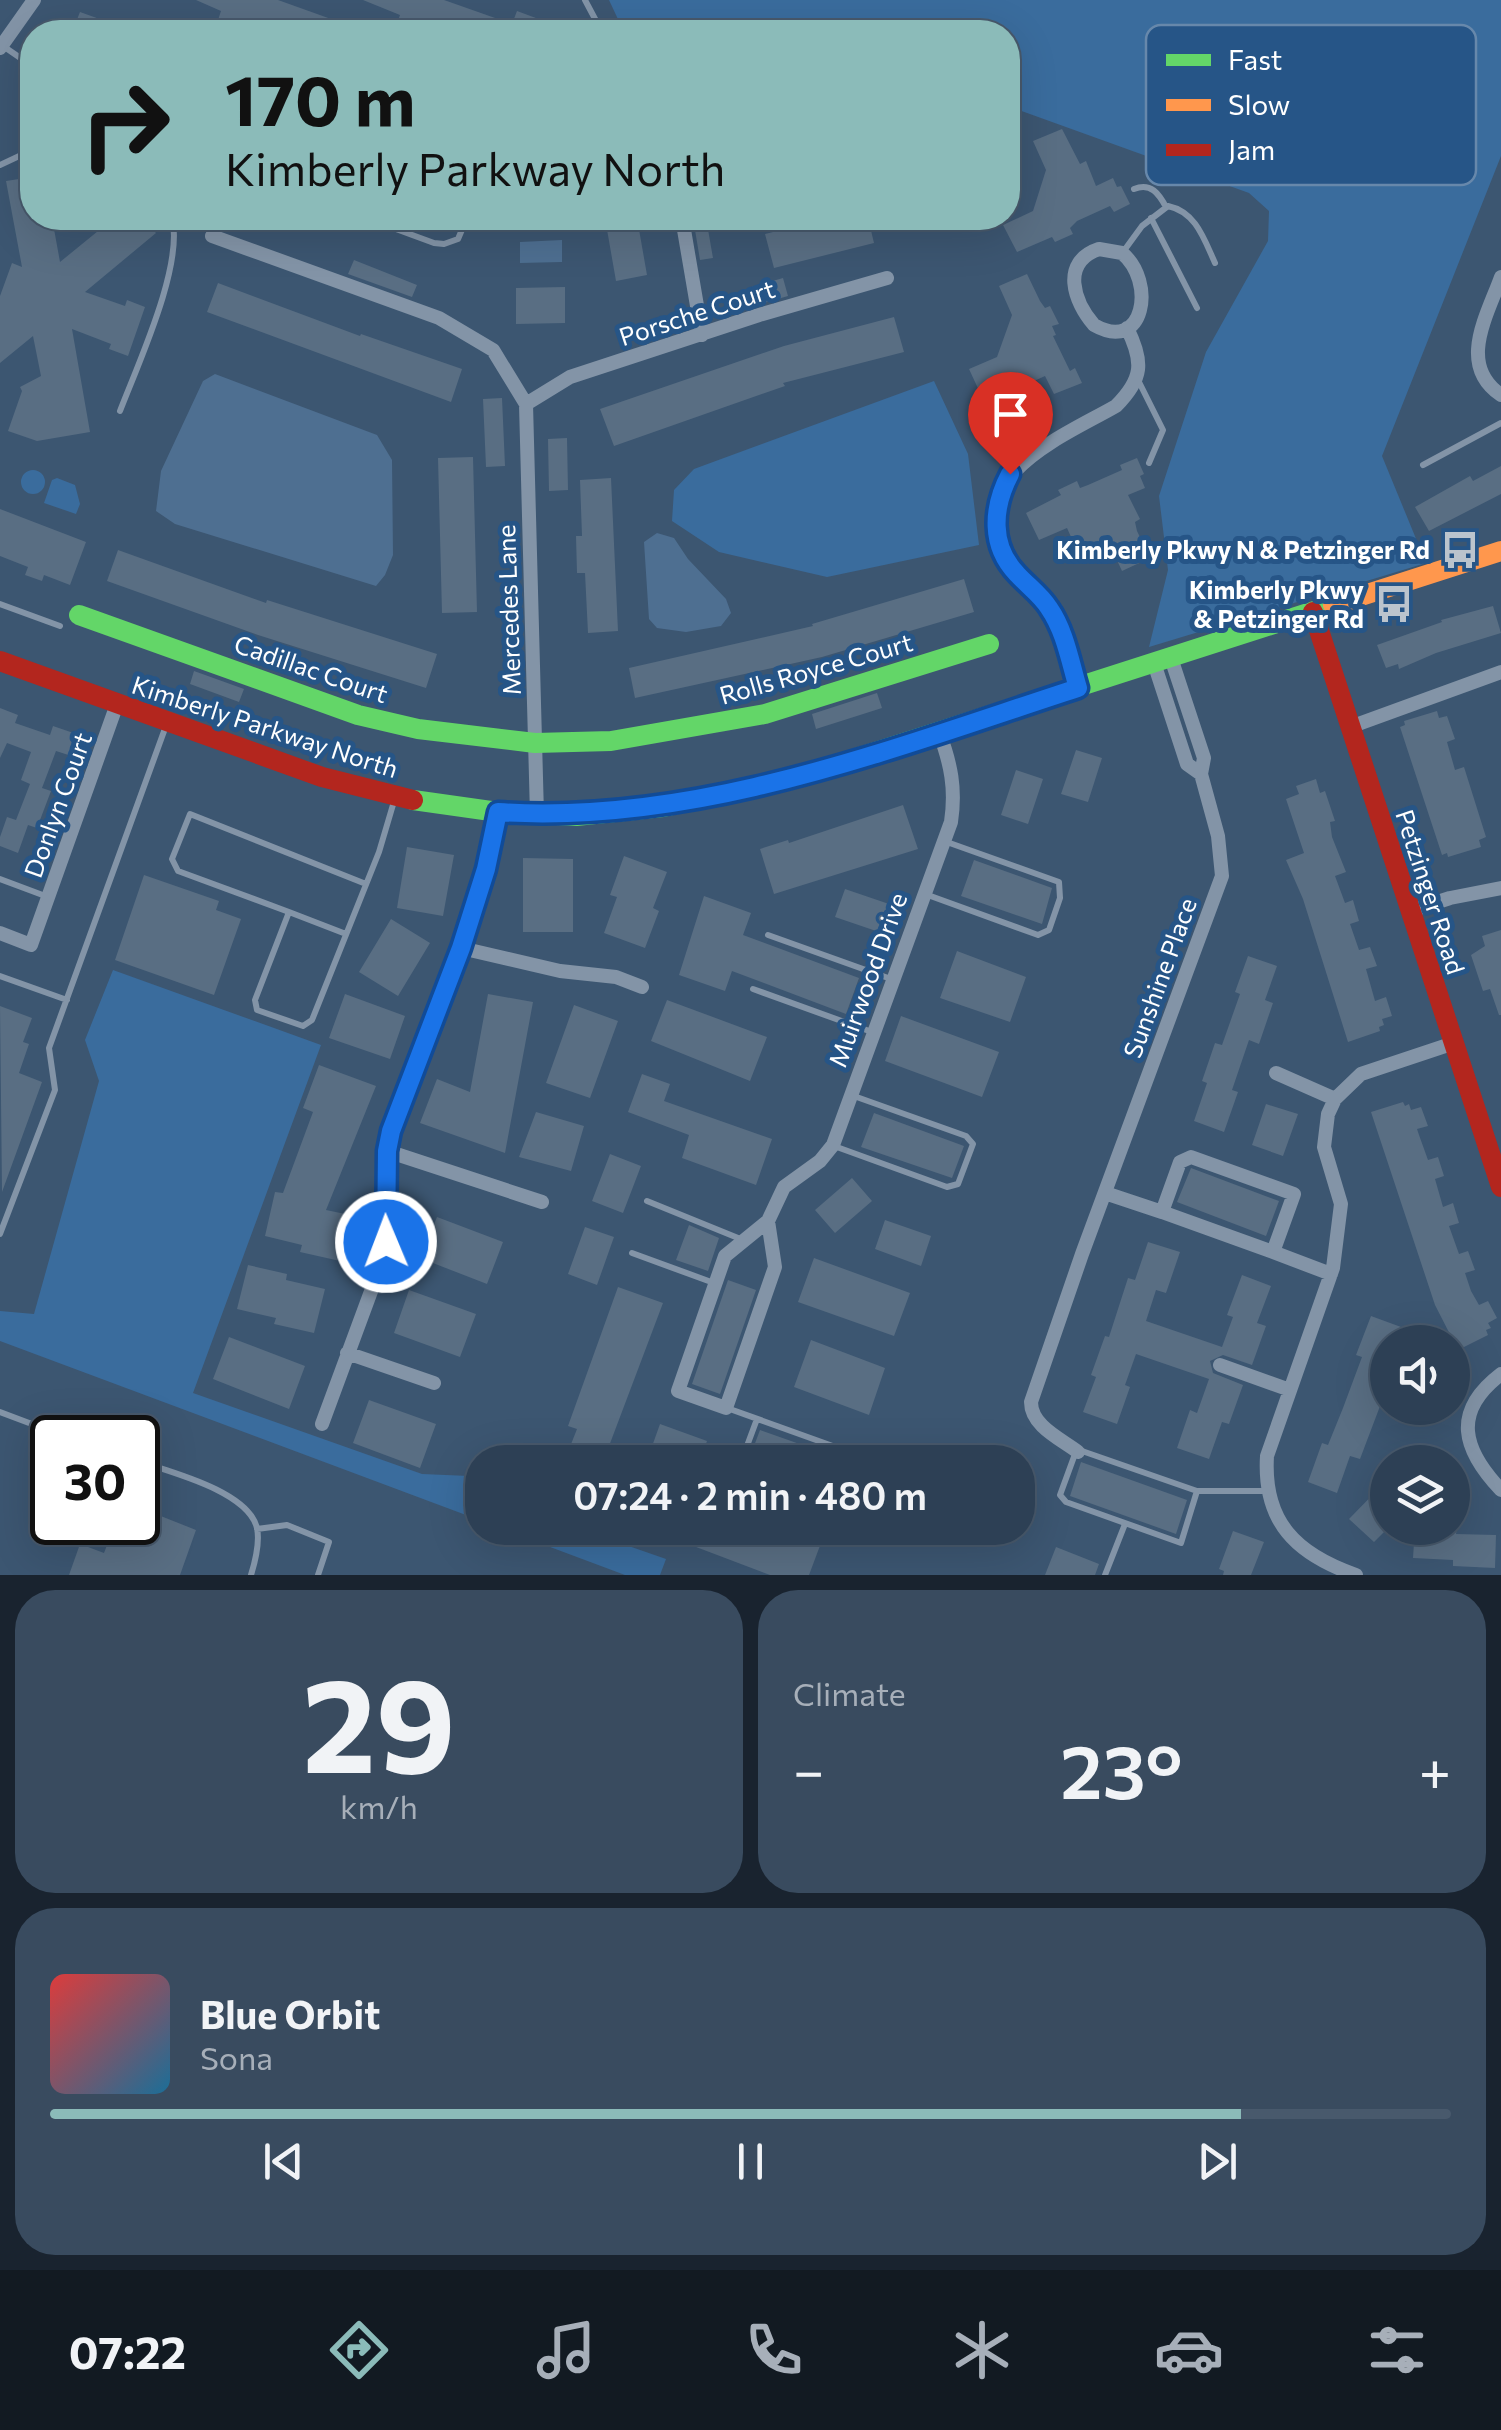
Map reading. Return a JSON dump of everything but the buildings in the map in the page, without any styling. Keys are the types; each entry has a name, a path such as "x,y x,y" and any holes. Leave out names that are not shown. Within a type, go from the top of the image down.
{"street":[{"path":"1,47 34,0"},
{"path":"684,230 702,335"},
{"path":"212,236 439,318 493,350 526,404"},
{"path":"1099,249 1122,253 1136,268 1142,289 1139,315 1127,328 1110,331 1094,325 1074,294 1075,273 1084,256 1099,249"},
{"path":"1501,276 1476,345 1476,359 1491,388 1501,396"},
{"name":"Porsche Court","path":"526,404 570,377 759,314 888,278"},
{"path":"1078,688 1059,624 1040,595 1014,572 1004,556 998,542 996,512 1010,474 1024,460 1116,406 1138,378 1140,360 1127,328"},
{"name":"Mercedes Lane","path":"526,404 537,815"},
{"name":"Kimberly Parkway North","path":"0,661 322,777 396,797 498,812 576,816 663,807 788,780 1501,551"},
{"name":"Petzinger Road","path":"1313,612 1501,1187"},
{"name":"Cadillac Court","path":"79,614 358,715 418,729 535,743"},
{"name":"Rolls Royce Court","path":"535,743 611,741 766,714 989,644"},
{"name":"Sunshine Place","path":"1078,1452 1038,1424 1031,1410 1032,1402 1104,1193 1222,876 1218,836 1201,774 1204,758 1163,661"},
{"path":"1350,728 1501,672"},
{"name":"Donlyn Court","path":"0,933 31,945 117,704"},
{"name":"Muirwood Drive","path":"726,1408 678,1391 725,1256 768,1220 784,1187 820,1162 832,1145 944,841 955,793 939,732"},
{"path":"322,1424 380,1267 386,1242 387,1151 398,1109 461,948 486,869 498,812"},
{"path":"1410,911 1501,888"},
{"path":"461,948 560,971 616,978 642,987"},
{"path":"1356,1575 1295,1543 1281,1524 1268,1491 1267,1456 1331,1274 1341,1204 1324,1147 1328,1114 1335,1099 1361,1074 1454,1043"},
{"path":"1276,1073 1335,1099"},
{"path":"387,1151 542,1202"},
{"path":"1162,1212 1180,1162 1197,1157 1294,1194 1273,1252"},
{"path":"1104,1193 1331,1274"},
{"path":"726,1408 775,1267 768,1220"},
{"path":"347,1353 434,1384"},
{"path":"1220,1365 1290,1390"},
{"path":"1501,1374 1477,1399 1466,1426 1471,1450 1501,1490"}],"lane":[{"path":"1134,189 1150,187 1166,208"},
{"path":"1122,253 1151,218 1166,208 1180,208 1195,222 1215,263"},
{"path":"1151,218 1197,308"},
{"path":"120,411 160,300 174,251 173,230"},
{"path":"402,230 444,244 458,239 462,230"},
{"path":"1138,378 1163,430 1149,463"},
{"path":"1423,465 1501,423"},
{"path":"0,604 60,626"},
{"path":"0,1234 55,1090 48,1048 168,722"},
{"path":"289,912 255,1000 257,1010 302,1026 312,1020 396,797"},
{"path":"346,934 178,870 172,859 190,814 366,884"},
{"path":"924,893 1038,935 1049,930 1060,898 1060,882 944,841"},
{"path":"0,879 49,897"},
{"path":"768,936 892,979"},
{"path":"0,976 67,1000"},
{"path":"752,989 873,1032"},
{"path":"832,1145 947,1187 958,1184 972,1144 966,1136 850,1095"},
{"path":"647,1201 744,1240"},
{"path":"632,1254 716,1283"},
{"path":"726,1408 829,1445"},
{"path":"0,1412 30,1423"},
{"path":"748,1445 757,1419"},
{"name":"Sunshine Place","path":"1078,1452 1082,1450 1197,1492 1268,1491"},
{"path":"1078,1452 1060,1495 1066,1502 1124,1524 1181,1543 1197,1492"},
{"path":"160,1470 227,1496 246,1508 258,1529 251,1575"},
{"path":"1105,1575 1124,1524"},
{"path":"258,1529 287,1525 329,1542 318,1575"}],"shaded area":[{"path":"609,0 1501,0 1501,156 1382,456 1426,563 1149,647 1168,570 1159,496 1206,352 1268,241 1269,211 1249,193 1227,185 1476,185 1476,25 1146,25 1146,156 1020,110 1020,20 618,20"},
{"path":"562,240 562,262 520,263 520,242"},
{"path":"215,374 377,435 392,460 393,555 376,586 175,524 156,511 161,471 203,381"},
{"path":"934,381 968,454 979,545 827,577 719,552 672,521 674,490 694,469"},
{"path":"33,470 42,473 42,491 33,494 24,491 21,482 24,473"},
{"path":"57,478 75,485 80,504 76,514 44,503 52,480"},
{"path":"657,533 674,538 726,599 731,613 721,626 686,632 657,628 649,619 644,542"},
{"path":"113,970 321,1045 193,1393 422,1474 465,1476 465,1515 0,1341 0,1311 34,1314 99,1081 85,1040"},
{"path":"545,1545 626,1545 666,1559 660,1575 625,1575"}],"traffic: fast":[{"path":"413,800 498,812 576,816 663,807 788,780 1333,605"},
{"path":"79,615 358,715 418,729 535,743 611,741 765,714 989,644"}],"traffic: slow":[{"path":"1333,605 1501,551"}],"traffic: jam":[{"path":"1313,612 1501,1187"},
{"path":"0,661 322,777 413,800"}],"place":[{"name":"Kimberly Pkwy N & Petzinger Rd","path":"1460,550"},
{"name":"Kimberly Pkwy & Petzinger Rd","path":"1394,604"}],"route":[{"path":"386,1242 387,1151 391,1131 461,948 486,869 498,812 576,816 663,807 788,780 1078,688 1059,624 1040,595 1014,572 998,542 996,512 1010,474"}]}
